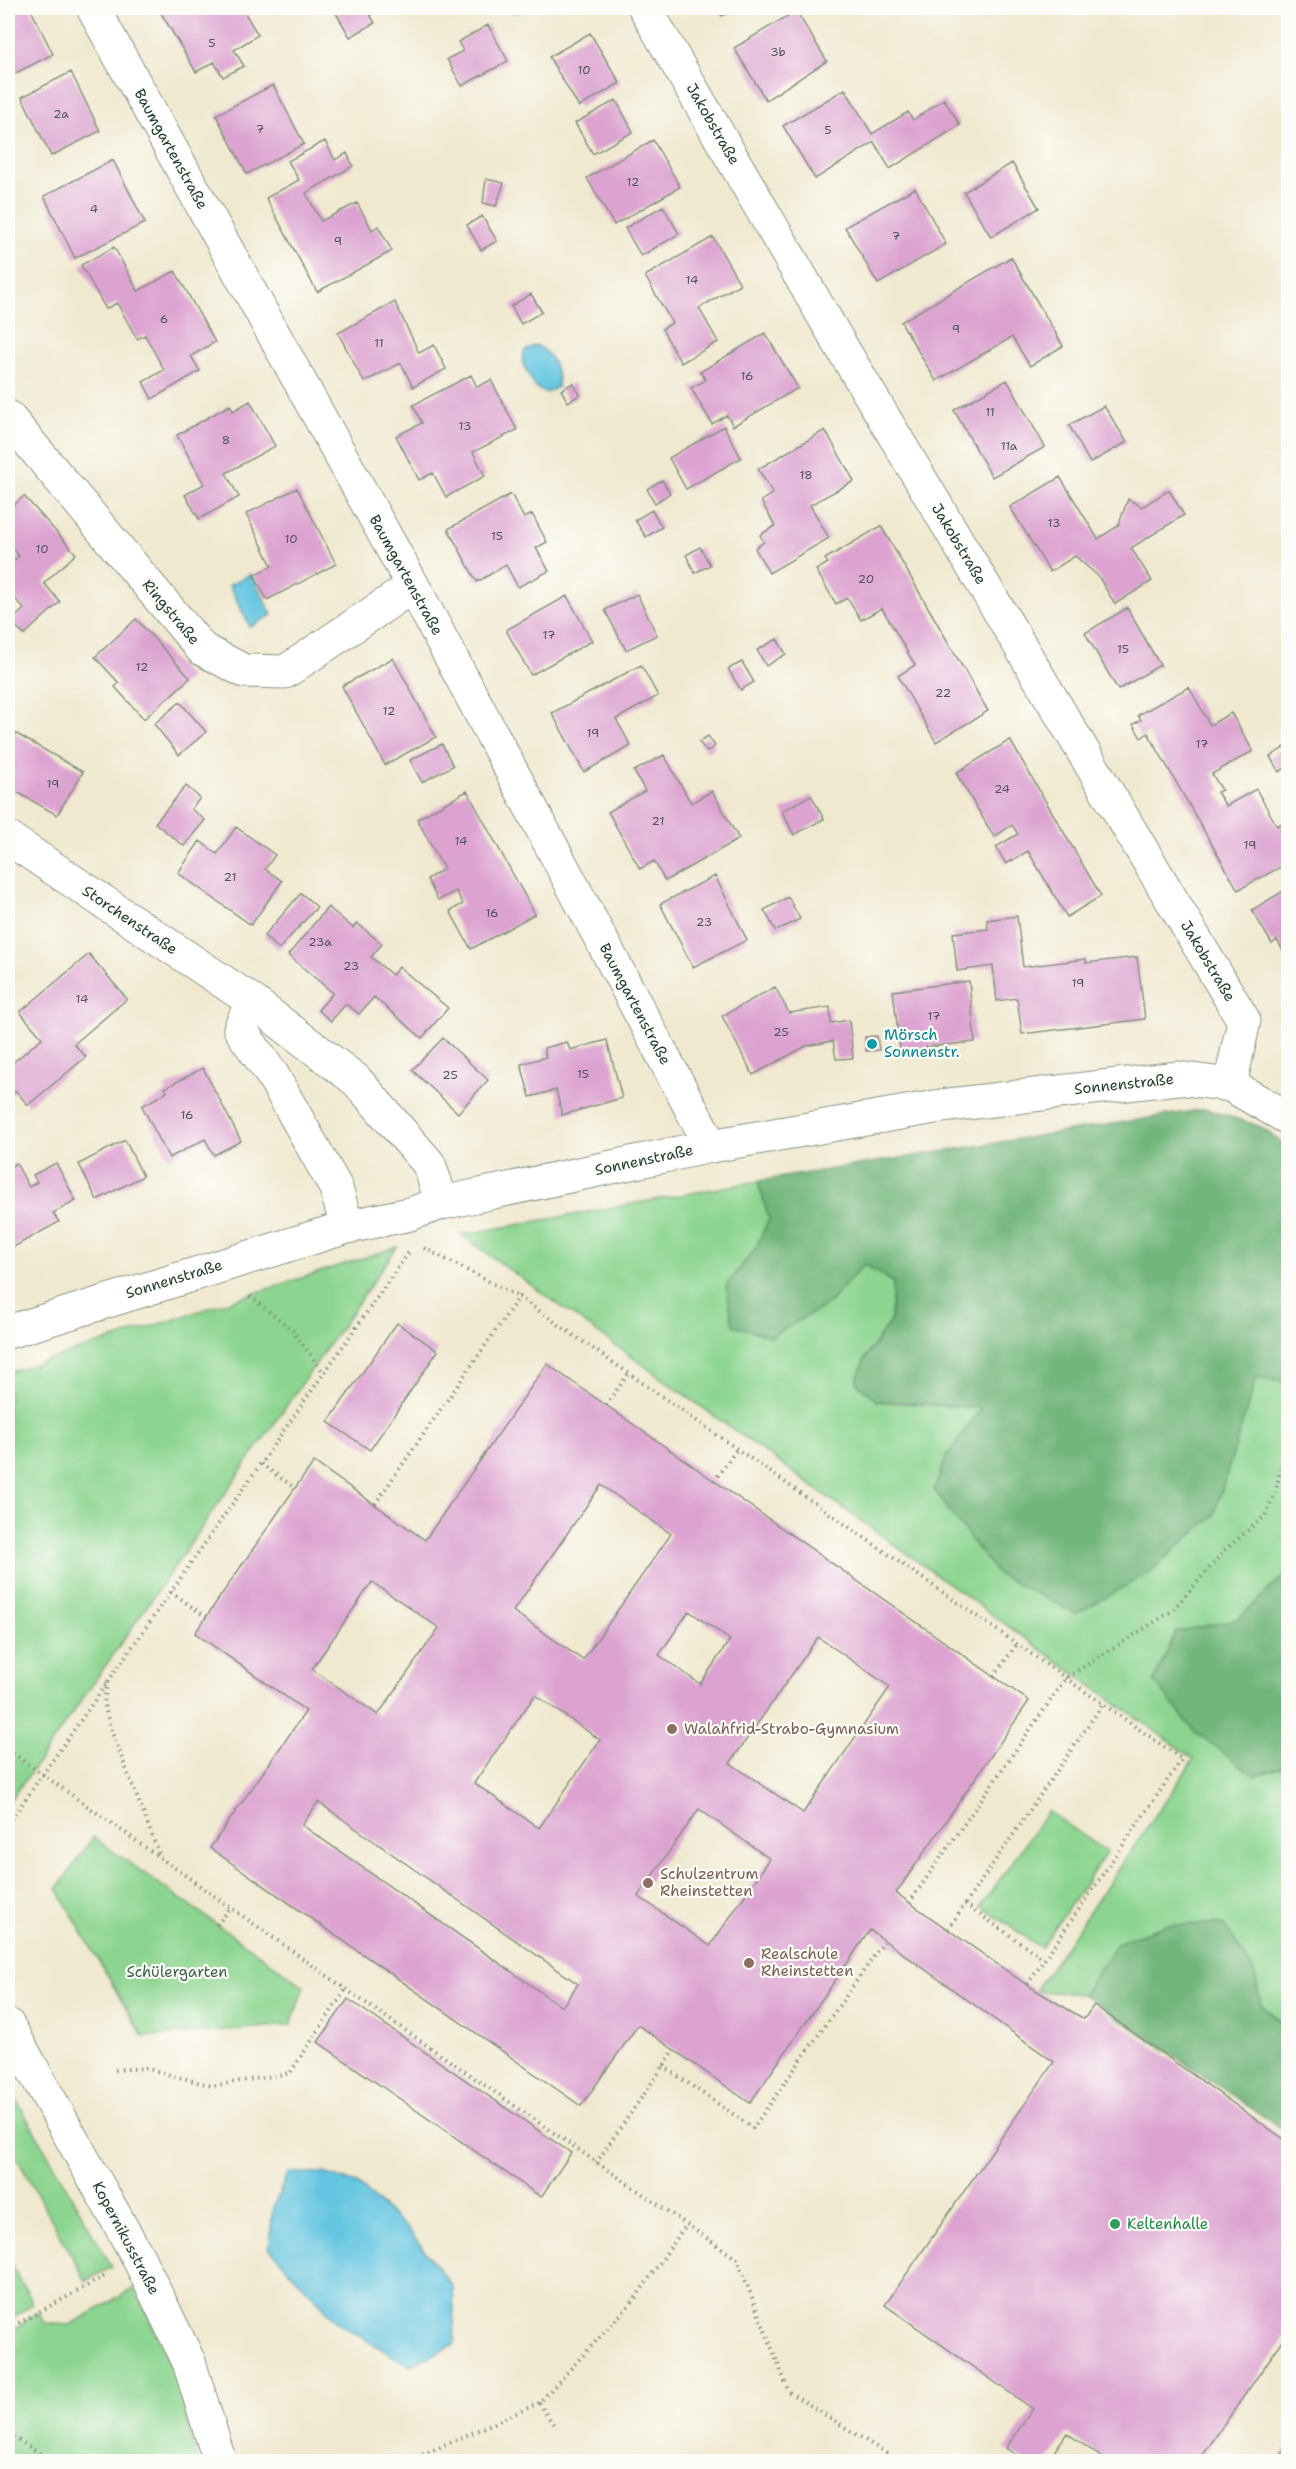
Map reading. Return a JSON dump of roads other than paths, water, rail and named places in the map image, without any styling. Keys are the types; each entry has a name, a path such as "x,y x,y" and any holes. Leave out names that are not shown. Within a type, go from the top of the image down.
{"street":[{"name":"Baumgartenstraße","path":"93,8 413,586 711,1146"},
{"name":"Jakobstraße","path":"645,8 838,341 1244,1021 1230,1085"},
{"name":"Ringstraße","path":"8,417 201,649 244,671 285,672 413,586"},
{"name":"Storchenstraße","path":"8,838 252,1001 356,1080 429,1164 442,1203"},
{"path":"252,1001 240,1029 273,1076 336,1188 347,1227"},
{"name":"Sonnenstraße","path":"8,1332 347,1227 410,1214 442,1203 711,1146 976,1101 1178,1078 1230,1085 1288,1118"},
{"name":"Kopernikusstraße","path":"8,2025 138,2258 189,2362 220,2462"}],"water":[{"path":"536,345 550,357 557,374 558,387 546,393 535,387 522,362 524,351"},
{"path":"251,574 272,615 250,627 229,585"},
{"path":"288,2173 324,2173 356,2183 409,2230 453,2287 455,2344 410,2366 338,2323 269,2248 273,2208"}],"place":[{"name":"Mörsch Sonnenstr.","path":"872,1044"},
{"name":"Walahfrid-Strabo-Gymnasium","path":"672,1729"},
{"name":"Schulzentrum Rheinstetten","path":"648,1883"},
{"name":"Realschule Rheinstetten","path":"749,1963"},
{"name":"Keltenhalle","path":"1115,2224"}],"park label":[{"name":"Schülergarten","path":"177,1972"}]}
